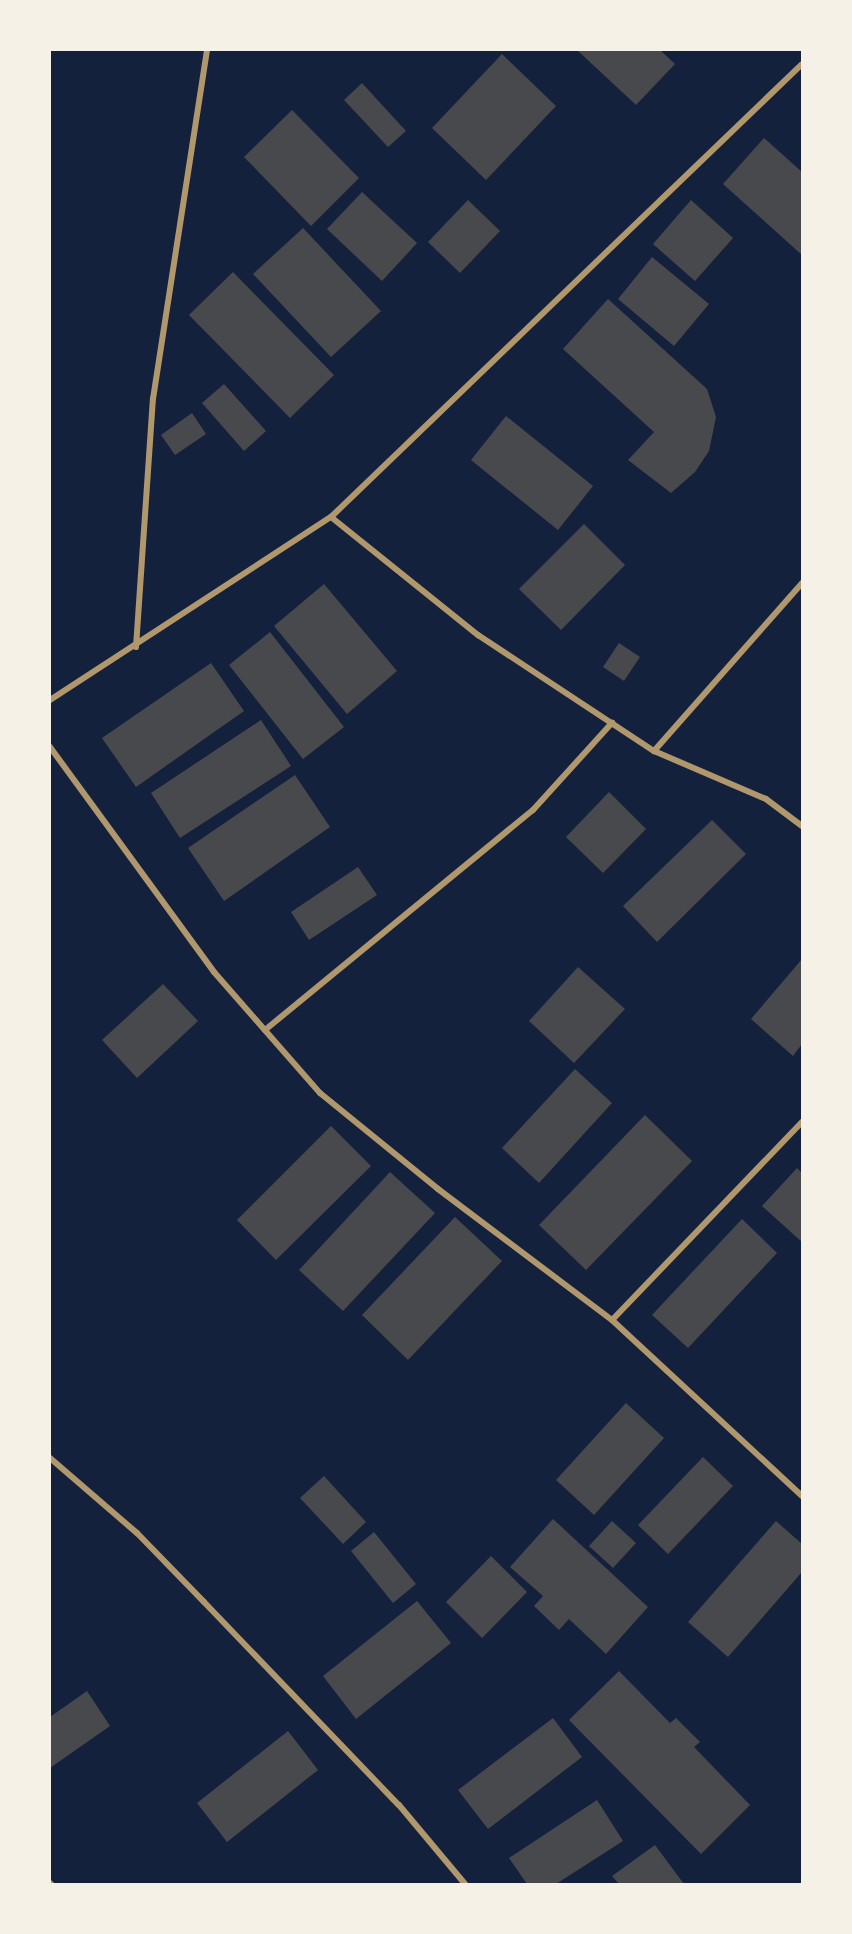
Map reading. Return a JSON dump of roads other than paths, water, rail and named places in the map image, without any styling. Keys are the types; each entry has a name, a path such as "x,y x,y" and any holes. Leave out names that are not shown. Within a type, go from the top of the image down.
{"street":[{"path":"136,647 153,399 207,50"},
{"path":"50,700 136,647 331,517 802,64"},
{"path":"331,517 478,635 654,751 766,799 802,826"},
{"path":"654,751 802,583"},
{"path":"265,1030 533,810 612,723"},
{"path":"50,747 214,972 320,1093 438,1189 612,1320 802,1496"},
{"path":"612,1320 802,1122"},
{"path":"50,1458 136,1533 189,1586 399,1805 465,1884"}]}
